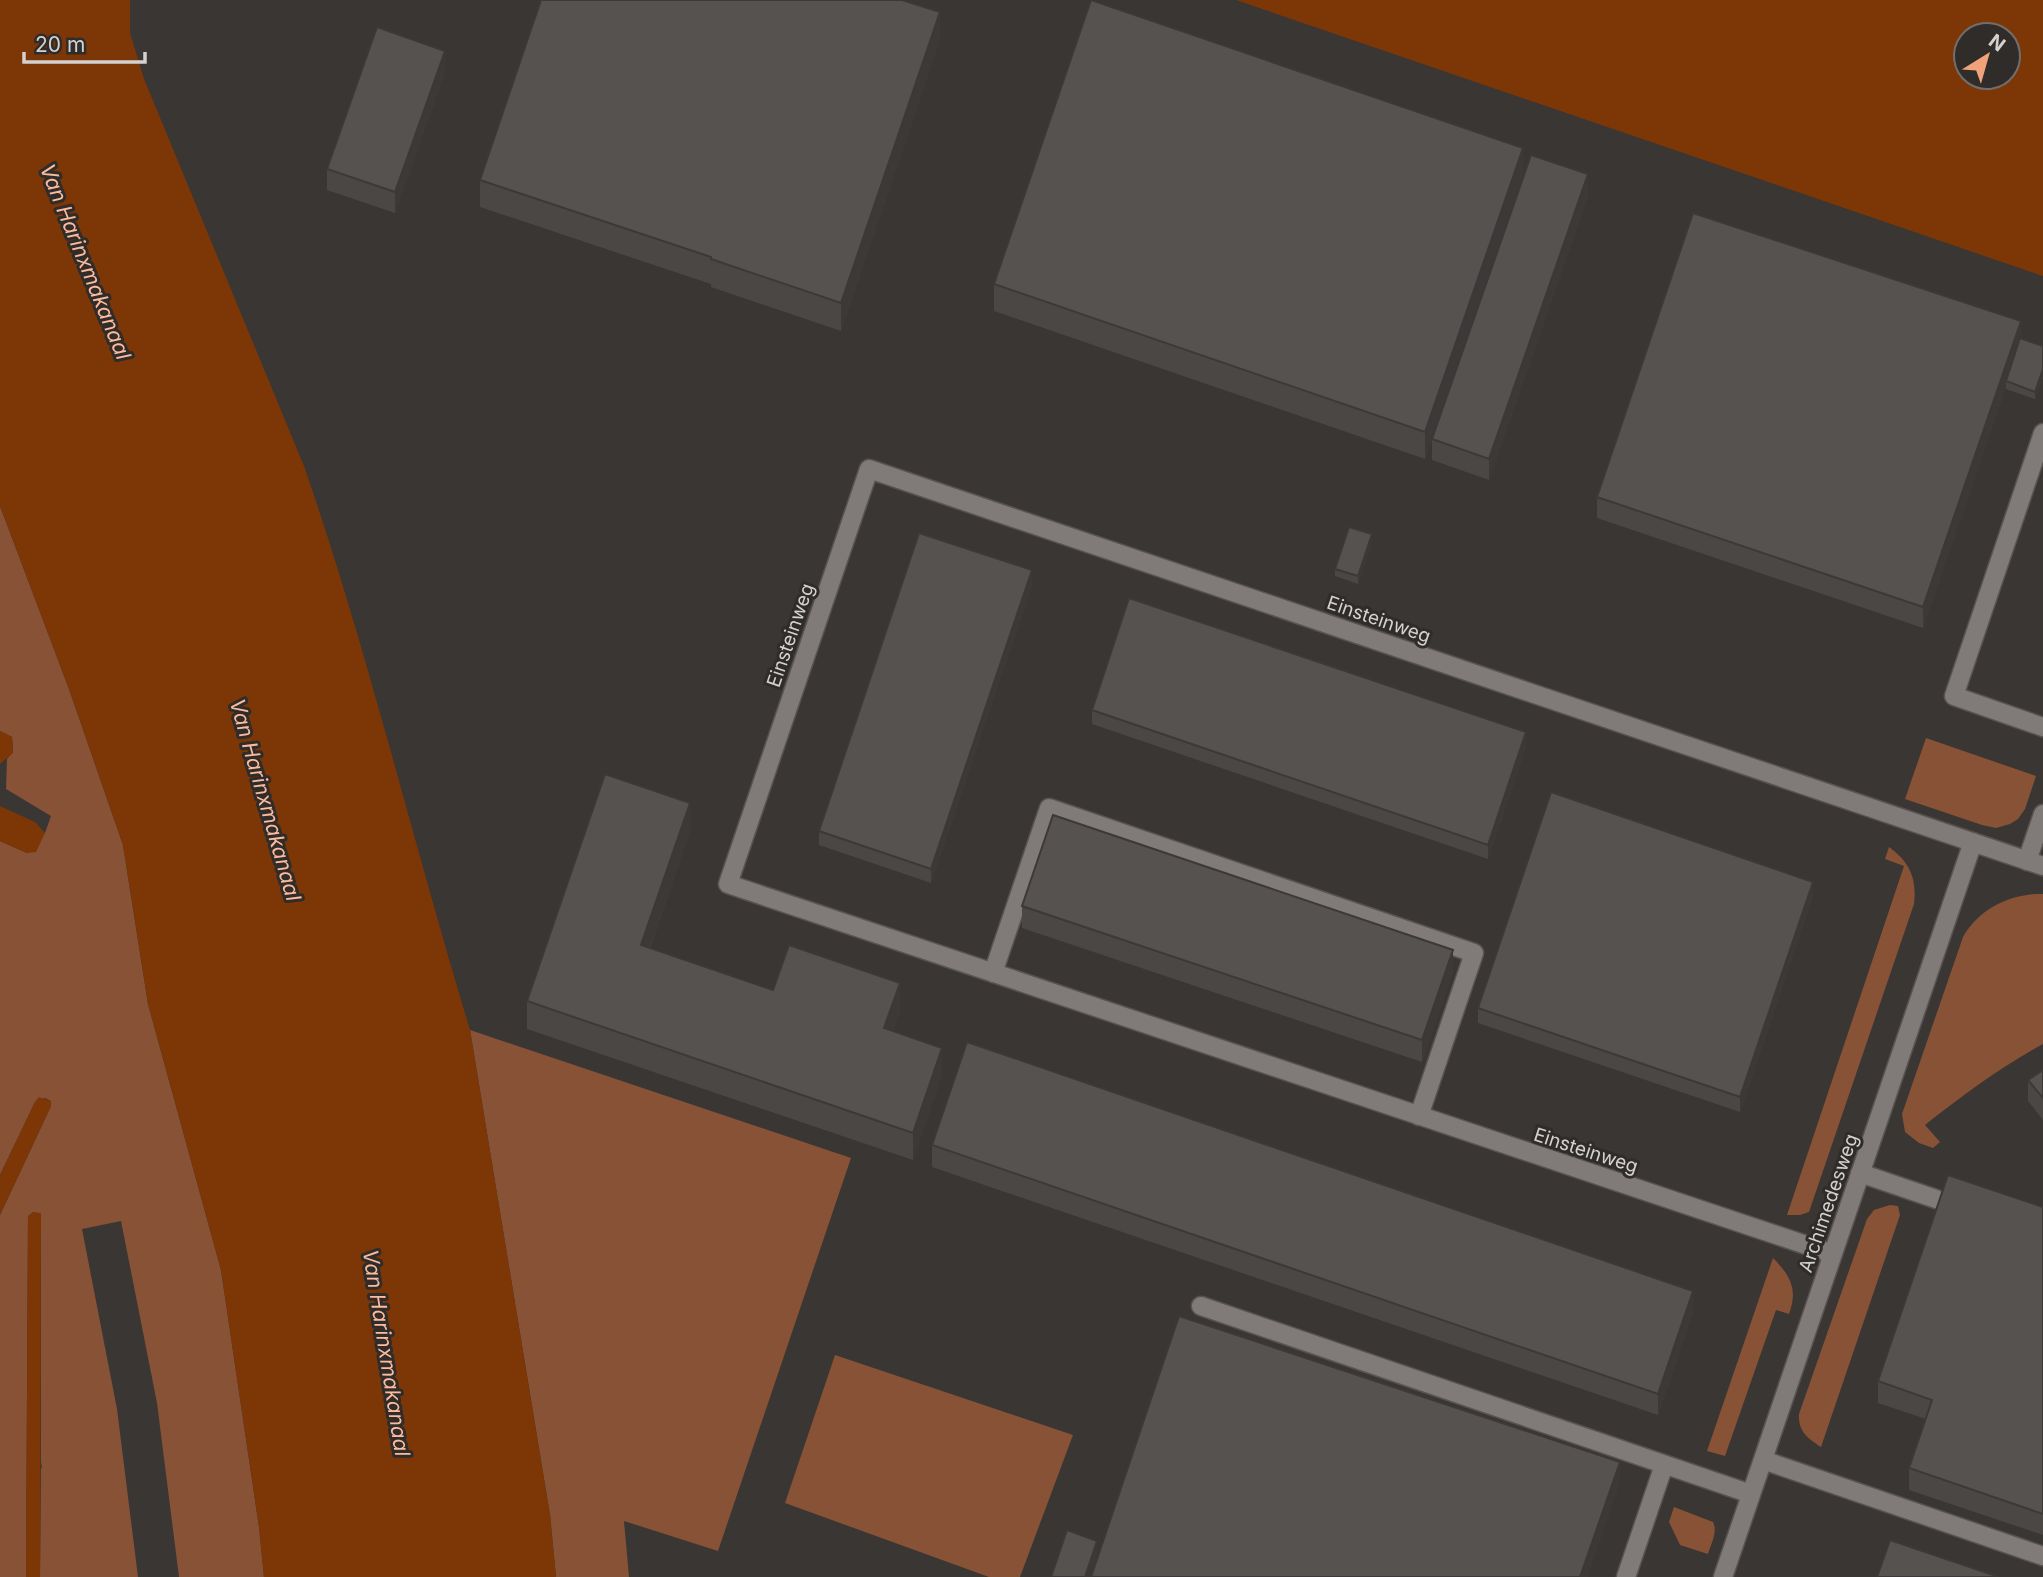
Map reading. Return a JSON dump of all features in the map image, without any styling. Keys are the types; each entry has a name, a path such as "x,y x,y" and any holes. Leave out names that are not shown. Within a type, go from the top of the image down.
{"street":[{"path":"2043,433 1954,696 2043,727"},
{"name":"Einsteinweg","path":"1833,1254 728,884 869,469 2035,864"},
{"path":"993,973 1049,808 1474,953 1419,1116"},
{"path":"2035,864 2043,814"},
{"name":"Archimedesweg","path":"1723,1577 1973,842"},
{"path":"1860,1173 1936,1199"},
{"path":"1200,1306 1751,1494"},
{"path":"1763,1460 2043,1556"},
{"path":"1626,1577 1664,1465"}],"shaded area":[{"path":"0,506 69,689 123,845 148,1004 221,1270 264,1577 179,1577 157,1403 121,1221 82,1229 117,1409 138,1577 40,1577 41,1214 33,1212 28,1217 26,1577 0,1577 0,1215 51,1101 45,1098 35,1102 0,1175 0,841 27,853 45,833 51,816 6,789 7,759 13,752 12,737 0,731"},
{"path":"1926,738 2036,776 2025,809 2018,819 1996,828 1905,799"},
{"path":"1889,847 1907,865 1913,879 1914,904 1809,1212 1787,1215 1904,866 1885,859"},
{"path":"2043,894 2043,1044 1982,1082 1925,1125 1940,1142 1933,1148 1919,1143 1905,1132 1902,1114 1963,937 1977,919 1993,906 2013,898"},
{"path":"470,1030 851,1158 718,1551 624,1521 629,1577 556,1577 550,1515"},
{"path":"1890,1205 1898,1206 1900,1215 1821,1447 1804,1434 1799,1414 1867,1219 1874,1210"},
{"path":"1773,1258 1788,1277 1793,1290 1789,1314 1776,1310 1725,1456 1707,1451"},
{"path":"835,1355 1073,1435 1020,1577 989,1577 785,1503"},
{"path":"1674,1507 1713,1522 1714,1534 1708,1554 1680,1545 1669,1522"}],"water":[{"name":"Van Harinxmakanaal","path":"0,0 130,0 130,33 144,79 304,466 370,676 470,1030 550,1515 556,1577 264,1577 221,1270 148,1004 123,845 69,689 0,506"},
{"path":"1236,0 2043,0 2043,276"},
{"path":"0,731 12,737 13,753 0,764"},
{"path":"0,806 35,822 45,833 36,852 27,853 0,841"},
{"path":"39,1097 51,1101 51,1106 0,1215 0,1175"},
{"path":"33,1212 41,1213 40,1577 26,1577 28,1216"}],"building":[{"path":"541,0 902,0 940,12 841,303 480,180"},
{"path":"1091,0 1523,148 1425,432 994,284"},
{"path":"377,27 445,51 395,192 327,169"},
{"path":"1531,155 1588,174 1489,459 1432,439"},
{"path":"1693,213 2021,321 1923,607 1597,497"},
{"path":"2020,338 2043,346 2043,369 2035,392 2006,381"},
{"path":"1349,527 1372,534 1358,576 1335,569"},
{"path":"919,533 1032,570 931,869 819,831"},
{"path":"1129,598 1526,732 1488,845 1092,710"},
{"path":"605,774 690,803 641,945 773,990 789,945 900,983 884,1028 942,1048 913,1133 527,1001"},
{"path":"1551,792 1813,882 1740,1097 1478,1008"},
{"path":"1053,815 1453,950 1422,1040 1022,906"},
{"path":"967,1042 1693,1291 1658,1394 932,1145"},
{"path":"2043,1070 2043,1098 2028,1080"},
{"path":"1948,1175 2043,1207 2043,1514 1909,1468 1932,1400 1878,1381"},
{"path":"1179,1316 1620,1462 1580,1577 1091,1577"},
{"path":"1067,1530 1097,1541 1085,1577 1051,1577"},
{"path":"1890,1540 1999,1577 1877,1577"}]}
